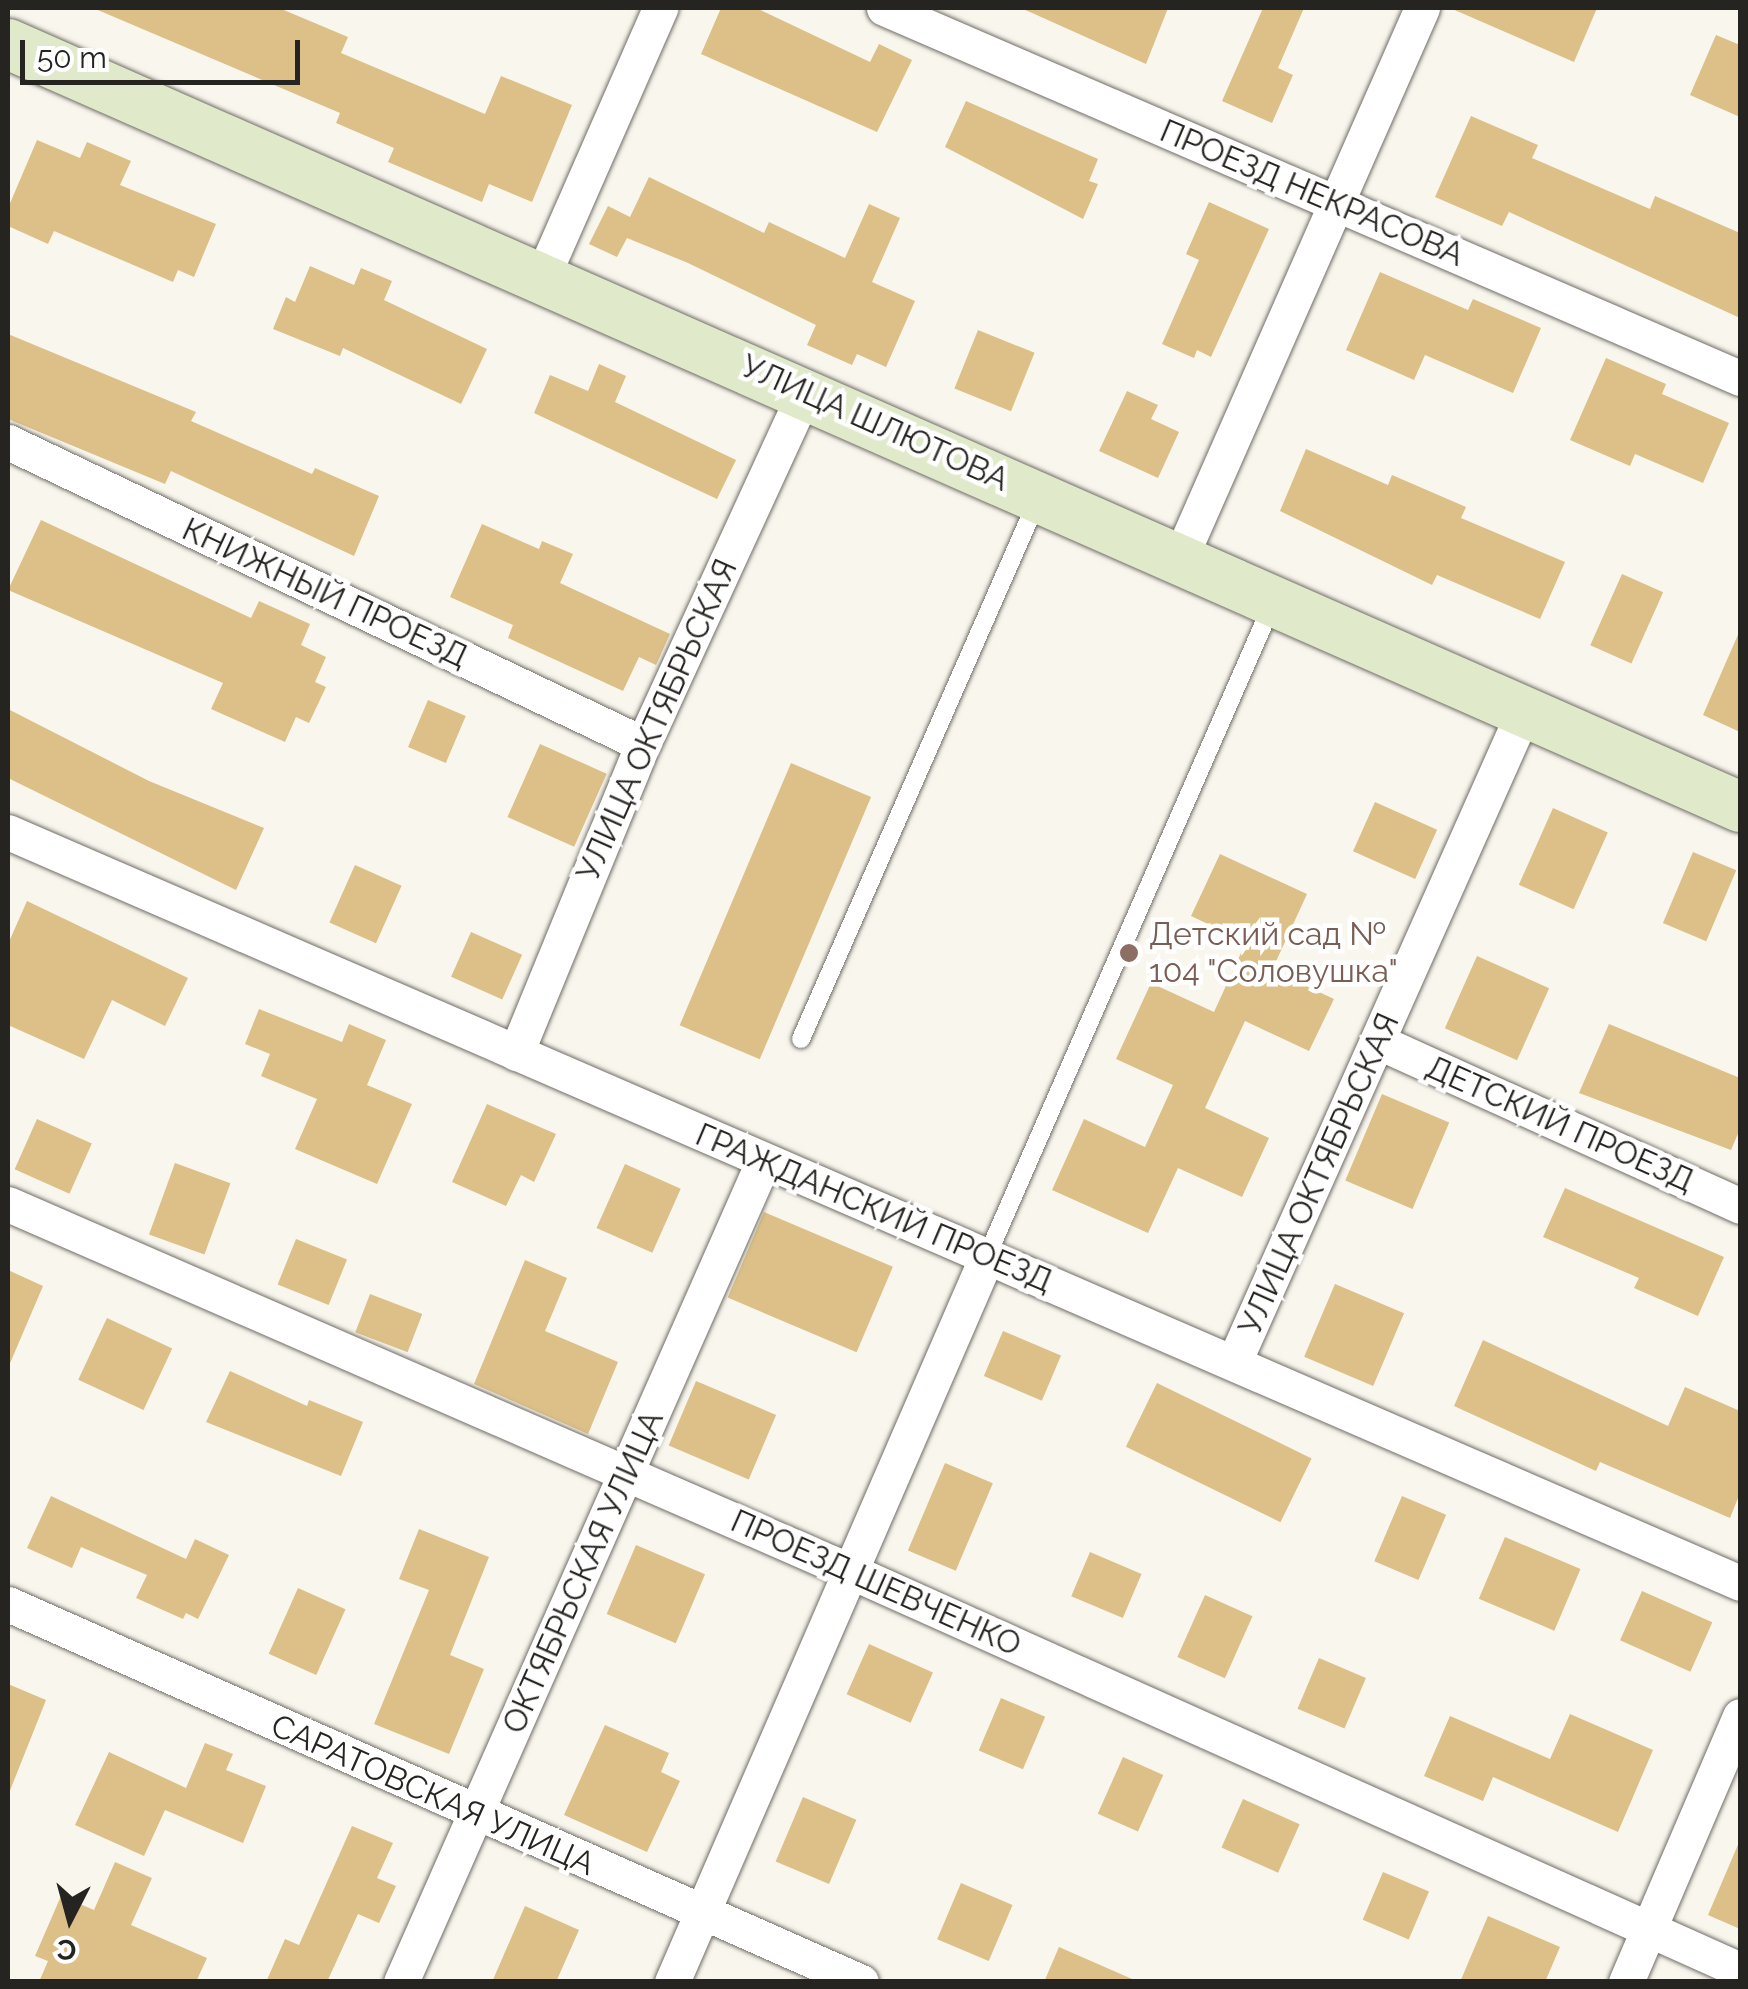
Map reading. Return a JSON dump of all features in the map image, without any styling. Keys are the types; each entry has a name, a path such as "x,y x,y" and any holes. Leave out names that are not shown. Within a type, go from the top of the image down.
{"main road":[{"name":"УЛИЦА ШЛЮТОВА","path":"8,44 543,275 1740,807"}],"street":[{"path":"543,275 660,8"},
{"name":"ПРОЕЗД НЕКРАСОВА","path":"884,8 1740,378"},
{"path":"1180,558 1422,8"},
{"name":"УЛИЦА ОКТЯБРЬСКАЯ","path":"516,1053 643,744 806,391"},
{"name":"КНИЖНЫЙ ПРОЕЗД","path":"8,442 643,744"},
{"name":"УЛИЦА ОКТЯБРЬСКАЯ","path":"1234,1362 1524,711"},
{"name":"ГРАЖДАНСКИЙ ПРОЕЗД","path":"8,832 1740,1583"},
{"name":"ДЕТСКИЙ ПРОЕЗД","path":"1378,1042 1740,1206"},
{"name":"ОКТЯБРЬСКАЯ УЛИЦА","path":"400,1982 763,1162"},
{"name":"ПРОЕЗД ШЕВЧЕНКО","path":"8,1204 852,1572 1740,1970"},
{"path":"672,1982 987,1256"},
{"name":"САРАТОВСКАЯ УЛИЦА","path":"8,1604 474,1814 861,1982"},
{"path":"1626,1982 1740,1716"}],"lane":[{"path":"801,1039 1039,496"},
{"path":"987,1256 1274,600"}],"building":[{"path":"93,8 279,8 348,37 341,53 485,114 501,76 572,105 532,202 489,184 482,202 388,162 394,148 336,123 340,113"},
{"path":"721,8 756,8 870,62 879,44 912,60 877,132 701,54"},
{"path":"1021,8 1168,8 1146,64"},
{"path":"1263,8 1304,8 1278,68 1293,75 1272,123 1222,101"},
{"path":"1450,8 1597,8 1574,62"},
{"path":"1716,35 1740,45 1740,117 1690,95"},
{"path":"966,101 1098,159 1089,181 1098,184 1083,219 945,147"},
{"path":"1471,116 1538,145 1532,158 1650,209 1655,196 1740,233 1740,318 1509,212 1502,226 1435,197"},
{"path":"37,140 80,158 87,142 131,161 120,185 216,224 194,277 178,270 173,282 54,231 48,244 8,226 8,208"},
{"path":"649,177 764,233 769,222 845,258 869,204 900,218 872,282 915,301 886,367 857,354 852,365 807,345 816,325 688,263 627,238 617,257 589,244 608,206 630,217"},
{"path":"1209,202 1269,229 1211,357 1197,350 1194,358 1162,344 1199,260 1186,254"},
{"path":"310,266 354,285 361,268 392,281 384,300 487,349 461,404 343,348 340,356 273,329 286,297 295,302"},
{"path":"1380,272 1468,310 1473,299 1541,328 1513,393 1425,355 1414,380 1346,350"},
{"path":"978,330 1035,353 1011,411 954,388"},
{"path":"8,334 196,412 191,421 312,474 315,468 379,496 354,556 171,471 165,484 8,419"},
{"path":"1606,358 1666,384 1662,394 1729,423 1703,483 1635,454 1630,466 1570,440"},
{"path":"599,364 626,376 615,402 736,460 717,499 534,413 550,375 588,391"},
{"path":"1127,391 1158,405 1151,419 1179,432 1158,478 1099,451"},
{"path":"1306,449 1388,485 1392,475 1466,507 1461,518 1565,562 1540,619 1437,575 1432,585 1280,511"},
{"path":"41,520 251,618 259,601 310,624 301,645 326,657 315,682 326,687 309,723 296,717 285,742 211,709 223,683 8,590"},
{"path":"482,524 539,549 542,541 573,554 560,583 670,634 656,665 639,657 623,691 508,638 513,625 450,597"},
{"path":"1622,574 1663,592 1631,664 1590,645"},
{"path":"1740,630 1740,732 1703,715"},
{"path":"428,700 466,716 446,763 408,747"},
{"path":"8,709 149,781 264,828 236,890 8,778"},
{"path":"540,744 607,774 574,847 507,817"},
{"path":"791,763 871,797 760,1059 680,1025"},
{"path":"1375,802 1437,830 1415,879 1353,851"},
{"path":"1553,808 1608,832 1574,909 1519,885"},
{"path":"1693,852 1736,870 1706,941 1663,923"},
{"path":"1220,854 1307,894 1272,970 1334,999 1309,1051 1245,1021 1205,1108 1269,1138 1242,1197 1178,1168 1148,1233 1052,1190 1084,1119 1145,1147 1173,1085 1116,1059 1151,983 1214,1012 1246,942 1191,916"},
{"path":"355,865 402,886 376,943 329,923"},
{"path":"27,901 188,978 165,1026 112,1000 84,1059 8,1025 8,944"},
{"path":"471,932 522,955 502,1000 451,977"},
{"path":"1477,956 1549,988 1517,1060 1445,1028"},
{"path":"259,1009 342,1042 349,1024 386,1040 367,1085 412,1104 377,1184 295,1149 317,1099 261,1076 270,1054 245,1044"},
{"path":"1609,1024 1740,1078 1740,1129 1731,1150 1579,1093"},
{"path":"1382,1094 1449,1123 1412,1209 1345,1181"},
{"path":"487,1104 556,1134 534,1182 521,1175 506,1206 452,1182"},
{"path":"37,1119 92,1143 69,1194 15,1169"},
{"path":"175,1163 230,1183 204,1255 149,1234"},
{"path":"625,1164 681,1189 652,1253 597,1228"},
{"path":"1565,1188 1724,1257 1698,1316 1634,1288 1639,1278 1543,1237"},
{"path":"764,1212 893,1267 857,1352 728,1298"},
{"path":"296,1239 347,1260 329,1305 278,1284"},
{"path":"525,1260 567,1278 545,1331 618,1362 588,1434 474,1384"},
{"path":"8,1270 43,1286 8,1368"},
{"path":"1335,1284 1404,1313 1373,1386 1304,1357"},
{"path":"370,1294 422,1314 408,1352 355,1332"},
{"path":"107,1318 172,1348 144,1410 78,1380"},
{"path":"1003,1331 1061,1356 1042,1401 984,1376"},
{"path":"1483,1340 1668,1426 1685,1387 1740,1411 1740,1493 1730,1518 1600,1462 1596,1471 1454,1406"},
{"path":"230,1371 307,1406 309,1400 363,1422 341,1476 206,1422"},
{"path":"696,1381 776,1415 749,1479 669,1445"},
{"path":"1157,1383 1312,1458 1280,1522 1126,1447"},
{"path":"945,1463 993,1483 956,1571 908,1550"},
{"path":"51,1496 186,1559 195,1539 229,1555 198,1619 186,1613 183,1619 136,1598 147,1575 81,1547 72,1568 27,1548"},
{"path":"1402,1496 1446,1515 1418,1580 1374,1561"},
{"path":"419,1529 489,1557 450,1655 484,1669 449,1754 374,1724 429,1590 399,1579"},
{"path":"1505,1537 1580,1569 1554,1631 1479,1599"},
{"path":"636,1545 705,1574 676,1643 607,1614"},
{"path":"1090,1552 1142,1574 1123,1618 1071,1596"},
{"path":"298,1588 346,1609 316,1675 269,1654"},
{"path":"1642,1591 1712,1622 1690,1672 1620,1640"},
{"path":"1205,1595 1253,1616 1225,1678 1177,1657"},
{"path":"869,1644 933,1672 911,1723 847,1694"},
{"path":"1319,1658 1366,1678 1344,1729 1298,1709"},
{"path":"8,1684 46,1700 9,1793 8,1793"},
{"path":"1001,1698 1045,1717 1023,1769 979,1750"},
{"path":"1570,1714 1653,1750 1618,1832 1493,1777 1483,1801 1424,1776 1450,1716 1550,1759"},
{"path":"605,1725 669,1753 661,1772 680,1781 647,1852 564,1815"},
{"path":"205,1743 233,1754 226,1770 266,1786 243,1843 165,1810 144,1856 75,1825 109,1752 186,1788"},
{"path":"1123,1757 1163,1775 1138,1832 1098,1814"},
{"path":"803,1797 856,1820 829,1884 776,1861"},
{"path":"1243,1799 1300,1824 1278,1873 1221,1847"},
{"path":"352,1826 393,1843 377,1878 396,1886 379,1923 358,1914 327,1982 266,1982 285,1939 299,1945"},
{"path":"1740,1840 1740,1929 1708,1915"},
{"path":"115,1862 152,1878 131,1925 207,1958 196,1982 39,1982 48,1961 35,1956 61,1896 94,1910"},
{"path":"1383,1872 1429,1892 1409,1939 1363,1920"},
{"path":"961,1883 1013,1905 989,1961 937,1939"},
{"path":"525,1906 579,1930 556,1982 492,1982"},
{"path":"1488,1916 1560,1947 1545,1982 1460,1982"},
{"path":"1059,1947 1139,1982 1044,1982"}],"place":[{"name":"Детский сад № 104 \"Соловушка\"","path":"1129,953"}]}
